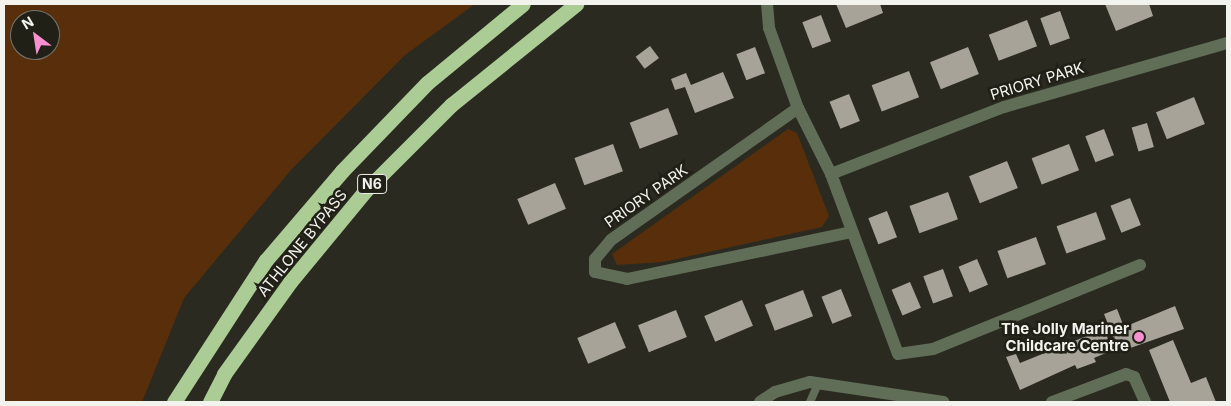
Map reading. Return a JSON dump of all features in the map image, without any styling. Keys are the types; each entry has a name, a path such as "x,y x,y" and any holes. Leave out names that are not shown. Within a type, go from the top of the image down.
{"highway":[{"name":"ATHLONE BYPASS","path":"174,402 266,260 342,171 427,83 523,4"},
{"name":"ATHLONE BYPASS","path":"210,402 224,374 290,282 366,191 451,105 576,4"}],"street":[{"path":"767,4 769,28 798,108 831,174 898,354 933,349 1140,265"},
{"name":"PRIORY PARK","path":"831,174 1004,107 1227,43"},
{"name":"PRIORY PARK","path":"798,108 611,240 595,259 595,272 627,280 852,232"},
{"path":"1052,402 1126,374 1134,377 1145,402"},
{"path":"760,402 775,392 814,383 944,402"}],"lane":[{"path":"810,402 814,383"}],"shaded area":[{"path":"4,4 475,4 405,55 290,171 184,298 142,402 4,402"},
{"path":"788,129 797,133 829,216 822,227 663,262 617,265 612,254"}],"building":[{"path":"836,4 880,4 883,13 846,28"},
{"path":"1105,4 1149,4 1153,16 1116,31"},
{"path":"1060,11 1070,38 1050,45 1040,18"},
{"path":"821,15 831,41 812,48 802,22"},
{"path":"1027,20 1037,46 999,61 989,35"},
{"path":"650,46 659,58 645,69 636,57"},
{"path":"755,47 765,73 746,80 736,54"},
{"path":"968,47 979,74 941,89 930,62"},
{"path":"909,71 919,97 882,111 872,85"},
{"path":"723,72 734,98 695,113 685,87 675,90 671,79 686,73 691,85"},
{"path":"849,94 860,121 840,129 830,102"},
{"path":"1194,97 1205,124 1167,139 1156,112"},
{"path":"668,108 678,134 640,149 630,123"},
{"path":"1147,123 1154,147 1139,151 1132,127"},
{"path":"1104,129 1114,155 1095,162 1085,136"},
{"path":"613,144 623,171 584,185 574,158"},
{"path":"1069,144 1079,170 1042,184 1032,158"},
{"path":"1007,161 1018,188 980,203 969,176"},
{"path":"555,183 566,209 528,225 517,199"},
{"path":"948,192 958,219 919,233 909,206"},
{"path":"1130,198 1141,225 1121,233 1111,206"},
{"path":"887,211 897,237 878,244 868,218"},
{"path":"1096,212 1106,239 1066,254 1057,226"},
{"path":"1036,237 1046,264 1007,278 997,251"},
{"path":"977,259 988,285 970,293 959,267"},
{"path":"943,269 953,296 933,303 923,276"},
{"path":"910,282 921,308 903,316 892,290"},
{"path":"841,289 852,316 832,324 822,297"},
{"path":"803,290 813,316 775,331 765,305"},
{"path":"742,300 753,326 715,342 704,316"},
{"path":"1175,306 1184,329 1119,352 1104,314 1117,309 1124,327"},
{"path":"676,310 687,337 649,352 638,325"},
{"path":"615,322 626,348 588,364 577,338"},
{"path":"1104,329 1113,350 1094,358 1096,362 1077,369 1075,365 1020,390 1006,357 1016,354 1020,363"},
{"path":"1173,340 1191,383 1206,377 1216,402 1170,402 1149,350"}],"place":[{"name":"The Jolly Mariner Childcare Centre","path":"1139,337"}]}
